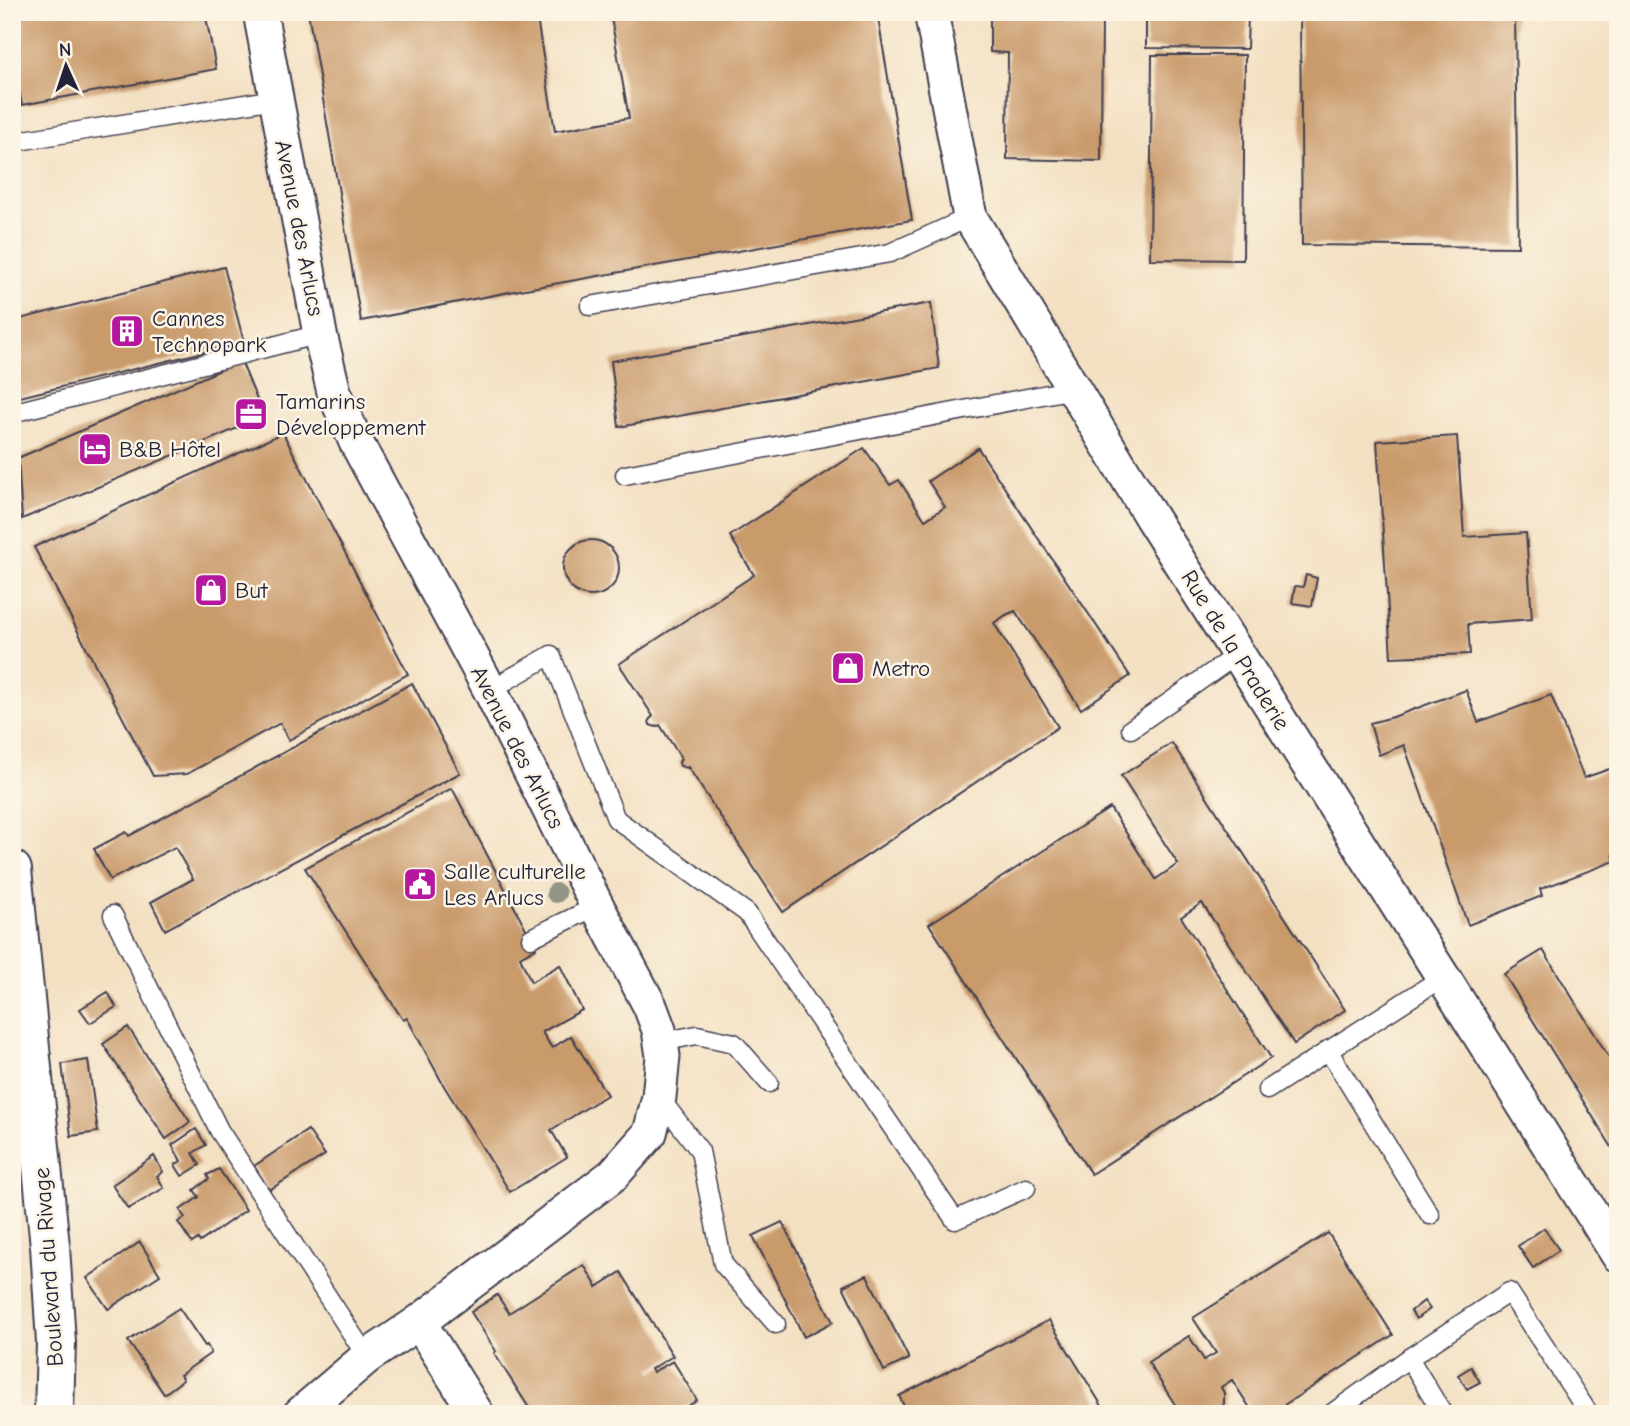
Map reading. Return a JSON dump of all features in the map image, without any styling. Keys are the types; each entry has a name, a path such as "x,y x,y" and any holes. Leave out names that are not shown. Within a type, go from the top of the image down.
{"main road":[{"name":"Boulevard du Rivage","path":"12,870 50,1246 56,1343 54,1414"}],"street":[{"name":"Avenue des Arlucs","path":"260,12 320,334 334,392 356,442 490,690 597,906 650,1006 659,1030 663,1056 660,1097 650,1133 613,1175 419,1322 367,1357 300,1414"},
{"name":"Rue de la Praderie","path":"931,12 970,217 1151,516 1618,1255"},
{"path":"419,1322 477,1414"}],"lane":[{"path":"12,142 275,99"},
{"path":"590,306 890,253 970,217"},
{"path":"12,413 320,334"},
{"path":"625,475 1074,389"},
{"path":"1131,729 1238,654"},
{"path":"490,690 551,655 616,818 747,913 955,1220 1026,1188"},
{"path":"531,938 597,906"},
{"path":"113,915 219,1130 367,1357"},
{"path":"1267,1090 1444,977"},
{"path":"661,1042 696,1035 734,1043 769,1083"},
{"path":"1328,1050 1430,1215"},
{"path":"660,1097 700,1151 723,1264 776,1324"},
{"path":"1331,1414 1509,1292 1589,1414"},
{"path":"1409,1358 1443,1414"}],"building":[{"path":"12,12 205,12 216,69 22,105 12,51"},
{"path":"308,12 536,12 555,131 629,118 610,12 877,12 912,220 361,321"},
{"path":"990,12 1102,12 1101,161 1007,159 1008,53 990,52"},
{"path":"1146,12 1248,12 1247,49 1146,48"},
{"path":"1300,12 1515,12 1518,247 1302,245"},
{"path":"1152,55 1245,55 1243,260 1150,259"},
{"name":"Cannes Technopark","path":"224,267 244,342 12,399 12,321"},
{"path":"931,303 939,368 619,427 611,361"},
{"path":"241,361 264,417 22,519 18,458"},
{"name":"But","path":"283,433 408,674 289,740 280,723 187,774 153,776 34,547"},
{"path":"1457,436 1464,537 1526,533 1532,619 1468,624 1470,654 1391,657 1377,441"},
{"path":"864,448 890,485 899,480 925,520 945,507 928,481 978,448 1130,676 1081,709 1015,611 994,623 1058,727 783,912 688,767 680,766 681,758 660,725 650,725 649,720 653,716 619,664 754,575 730,536"},
{"path":"591,540 602,542 611,548 617,557 617,579 611,588 602,594 591,596 580,594 571,588 565,579 563,568 565,557 571,548 580,542"},
{"path":"1306,575 1317,578 1312,606 1292,603 1295,586 1303,587"},
{"path":"412,683 460,773 165,930 151,902 193,879 175,847 110,880 94,849 126,832 129,836"},
{"path":"1466,690 1478,722 1551,695 1584,778 1618,766 1618,853 1613,854 1615,861 1540,889 1542,896 1468,925 1404,745 1379,755 1370,723"},
{"path":"1172,743 1345,1010 1294,1044 1202,903 1181,917 1271,1058 1091,1174 929,924 1110,808 1156,879 1178,864 1121,776"},
{"path":"452,788 536,948 520,957 531,982 560,965 582,1010 542,1032 552,1048 571,1036 607,1095 551,1130 567,1157 510,1192 444,1086 407,1018 403,1020 305,868"},
{"path":"1543,950 1618,1072 1618,1157 1504,974"},
{"path":"108,992 116,1007 90,1023 80,1009"},
{"path":"128,1027 190,1122 166,1139 103,1044"},
{"path":"88,1060 98,1132 71,1136 62,1064"},
{"path":"196,1129 206,1145 193,1153 200,1165 182,1176 175,1165 181,1161 172,1145"},
{"path":"308,1130 325,1155 269,1190 254,1166"},
{"path":"154,1156 163,1172 157,1176 164,1188 128,1209 112,1185"},
{"path":"219,1169 246,1210 200,1242 198,1239 192,1243 178,1222 185,1218 180,1210 199,1197 194,1190 209,1179 207,1175"},
{"path":"782,1222 833,1322 804,1337 753,1236"},
{"path":"1544,1228 1559,1250 1533,1268 1518,1246"},
{"path":"1328,1233 1393,1335 1270,1414 1254,1414 1232,1380 1221,1387 1224,1403 1220,1414 1181,1414 1148,1362 1189,1336 1204,1360 1216,1353 1193,1318"},
{"path":"140,1242 160,1275 108,1309 87,1278"},
{"path":"584,1265 597,1287 621,1272 673,1356 651,1369 653,1372 673,1361 697,1400 679,1414 533,1414 494,1353 496,1351 471,1312 497,1295 509,1313"},
{"path":"867,1275 909,1359 884,1371 843,1286"},
{"path":"1424,1301 1430,1309 1416,1319 1411,1311"},
{"path":"179,1308 211,1353 180,1375 183,1380 164,1394 128,1341"},
{"path":"1049,1320 1107,1414 908,1414 899,1396"},
{"path":"1471,1367 1480,1382 1467,1389 1458,1375"}],"place":[{"name":"Cannes Technopark","path":"127,331"},
{"name":"Tamarins Développement","path":"251,414"},
{"name":"B&B Hôtel","path":"95,449"},
{"name":"But","path":"211,590"},
{"name":"Metro","path":"848,668"},
{"name":"Salle culturelle Les Arlucs","path":"420,884"}]}
